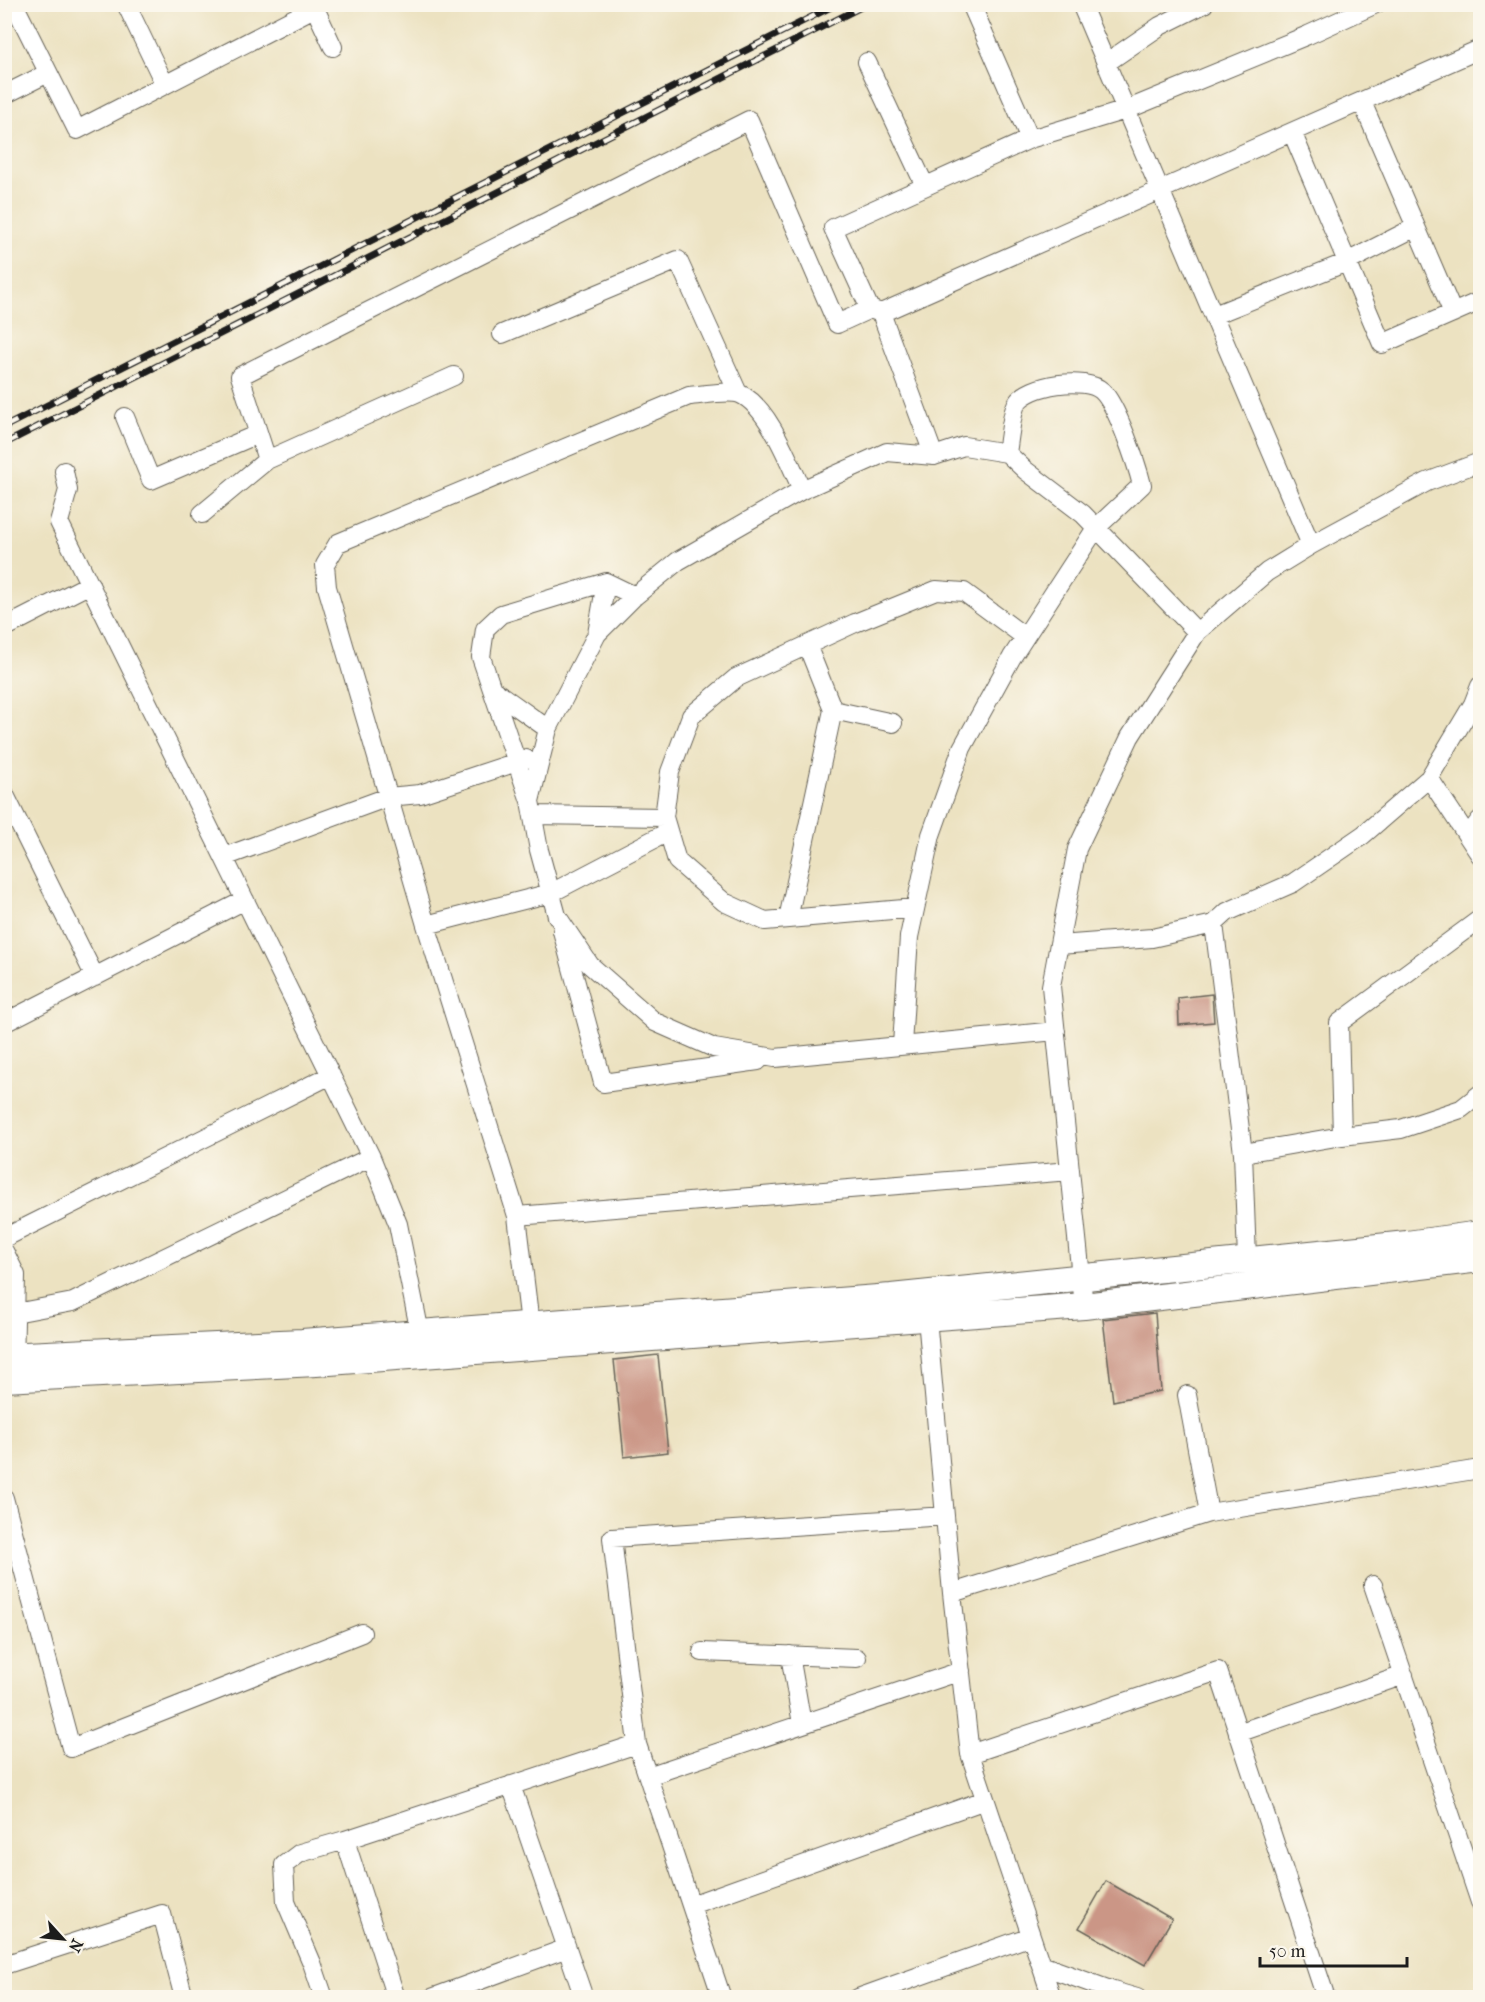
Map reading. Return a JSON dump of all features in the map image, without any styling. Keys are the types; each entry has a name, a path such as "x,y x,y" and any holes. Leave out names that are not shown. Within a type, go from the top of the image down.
{"main road":[{"path":"9,1367 328,1362 926,1306 1081,1278 1407,1244 1480,1234"},
{"path":"9,1367 302,1341 530,1324 926,1306 1084,1306 1480,1259"}],"street":[{"path":"14,4 77,130 313,6 333,47"},
{"path":"126,4 165,85"},
{"path":"971,4 1030,139"},
{"path":"1081,4 1311,545"},
{"path":"1106,63 1160,26 1204,4"},
{"path":"934,456 875,311 833,228 1030,139 1126,110 1298,40 1376,4"},
{"path":"267,460 240,376 749,120 837,324 875,311 1161,190 1480,49"},
{"path":"867,62 925,186"},
{"path":"4,95 48,73"},
{"path":"1362,102 1453,313"},
{"path":"1292,132 1383,344 1480,301"},
{"path":"1214,315 1347,262 1416,227"},
{"path":"502,334 678,260 738,393"},
{"path":"202,514 267,460 454,376"},
{"path":"902,1045 909,937 931,835 962,748 1025,637 1096,528 1142,485 1111,404 1101,390 1082,383 1055,385 1029,391 1016,403 1007,453"},
{"path":"530,1324 517,1216 388,797 327,587 325,565 338,543 689,396 738,393 753,402 777,436 802,490"},
{"path":"125,417 151,480 258,434"},
{"path":"597,634 635,596 678,561 802,490 887,452 934,456 964,446 1007,453 1083,514 1197,632"},
{"path":"1084,1306 1051,986 1077,849 1130,737 1197,632 1267,572 1311,545 1427,482 1480,462"},
{"path":"64,471 68,490 59,522 371,1157 398,1224 420,1333"},
{"path":"635,596 606,582 501,614 485,629 481,657 531,808 557,916 603,1083 775,1058 1056,1031"},
{"path":"531,808 548,729 597,634 606,582"},
{"path":"4,628 90,584"},
{"path":"915,908 765,921 724,903 677,861 666,825 670,772 691,716 736,678 936,590 964,592 1025,637"},
{"path":"788,919 833,710 807,645"},
{"path":"1059,945 1152,938 1214,924 1227,912 1293,883 1363,836 1429,778 1473,704 1480,686"},
{"path":"492,689 548,729"},
{"path":"833,710 893,723"},
{"path":"224,857 388,797 420,794 541,754"},
{"path":"1429,778 1480,855"},
{"path":"4,793 95,977"},
{"path":"531,808 666,825"},
{"path":"1468,836 1480,820"},
{"path":"426,925 551,893 666,825"},
{"path":"4,1023 245,900"},
{"path":"557,916 590,965 655,1022 714,1048 775,1058"},
{"path":"1342,1136 1339,1023 1480,919"},
{"path":"1214,924 1243,1153 1247,1259"},
{"path":"4,1238 331,1075"},
{"path":"1243,1153 1342,1136 1401,1129 1461,1109 1480,1094"},
{"path":"15,1313 73,1302 371,1157"},
{"path":"517,1216 1070,1170"},
{"path":"4,1251 16,1275 15,1313 9,1367"},
{"path":"926,1306 952,1593 970,1754 1052,1998"},
{"path":"1187,1395 1209,1513"},
{"path":"952,1593 1209,1513 1480,1469"},
{"path":"4,1498 71,1748 362,1634"},
{"path":"722,1998 637,1744 612,1538 945,1516"},
{"path":"1373,1585 1480,1902"},
{"path":"702,1652 857,1658"},
{"path":"790,1655 802,1724"},
{"path":"648,1776 961,1671"},
{"path":"970,1754 1218,1671 1326,1998"},
{"path":"1238,1733 1404,1675"},
{"path":"324,1998 286,1902 284,1865 300,1853 637,1744"},
{"path":"511,1785 584,1998"},
{"path":"691,1905 985,1800"},
{"path":"345,1840 396,1998"},
{"path":"4,1965 162,1914 184,1998"},
{"path":"858,1998 1031,1936"},
{"path":"432,1998 567,1948"},
{"path":"1041,1965 1114,1994 1137,1998"}],"building":[{"path":"1212,994 1214,1022 1179,1025 1178,998"},
{"path":"1155,1313 1161,1391 1113,1401 1103,1319"},
{"path":"658,1355 668,1452 624,1457 614,1360"},
{"path":"1106,1881 1172,1919 1145,1965 1079,1928"}],"railway":[{"path":"4,427 837,4"},
{"path":"4,444 867,4"}]}
